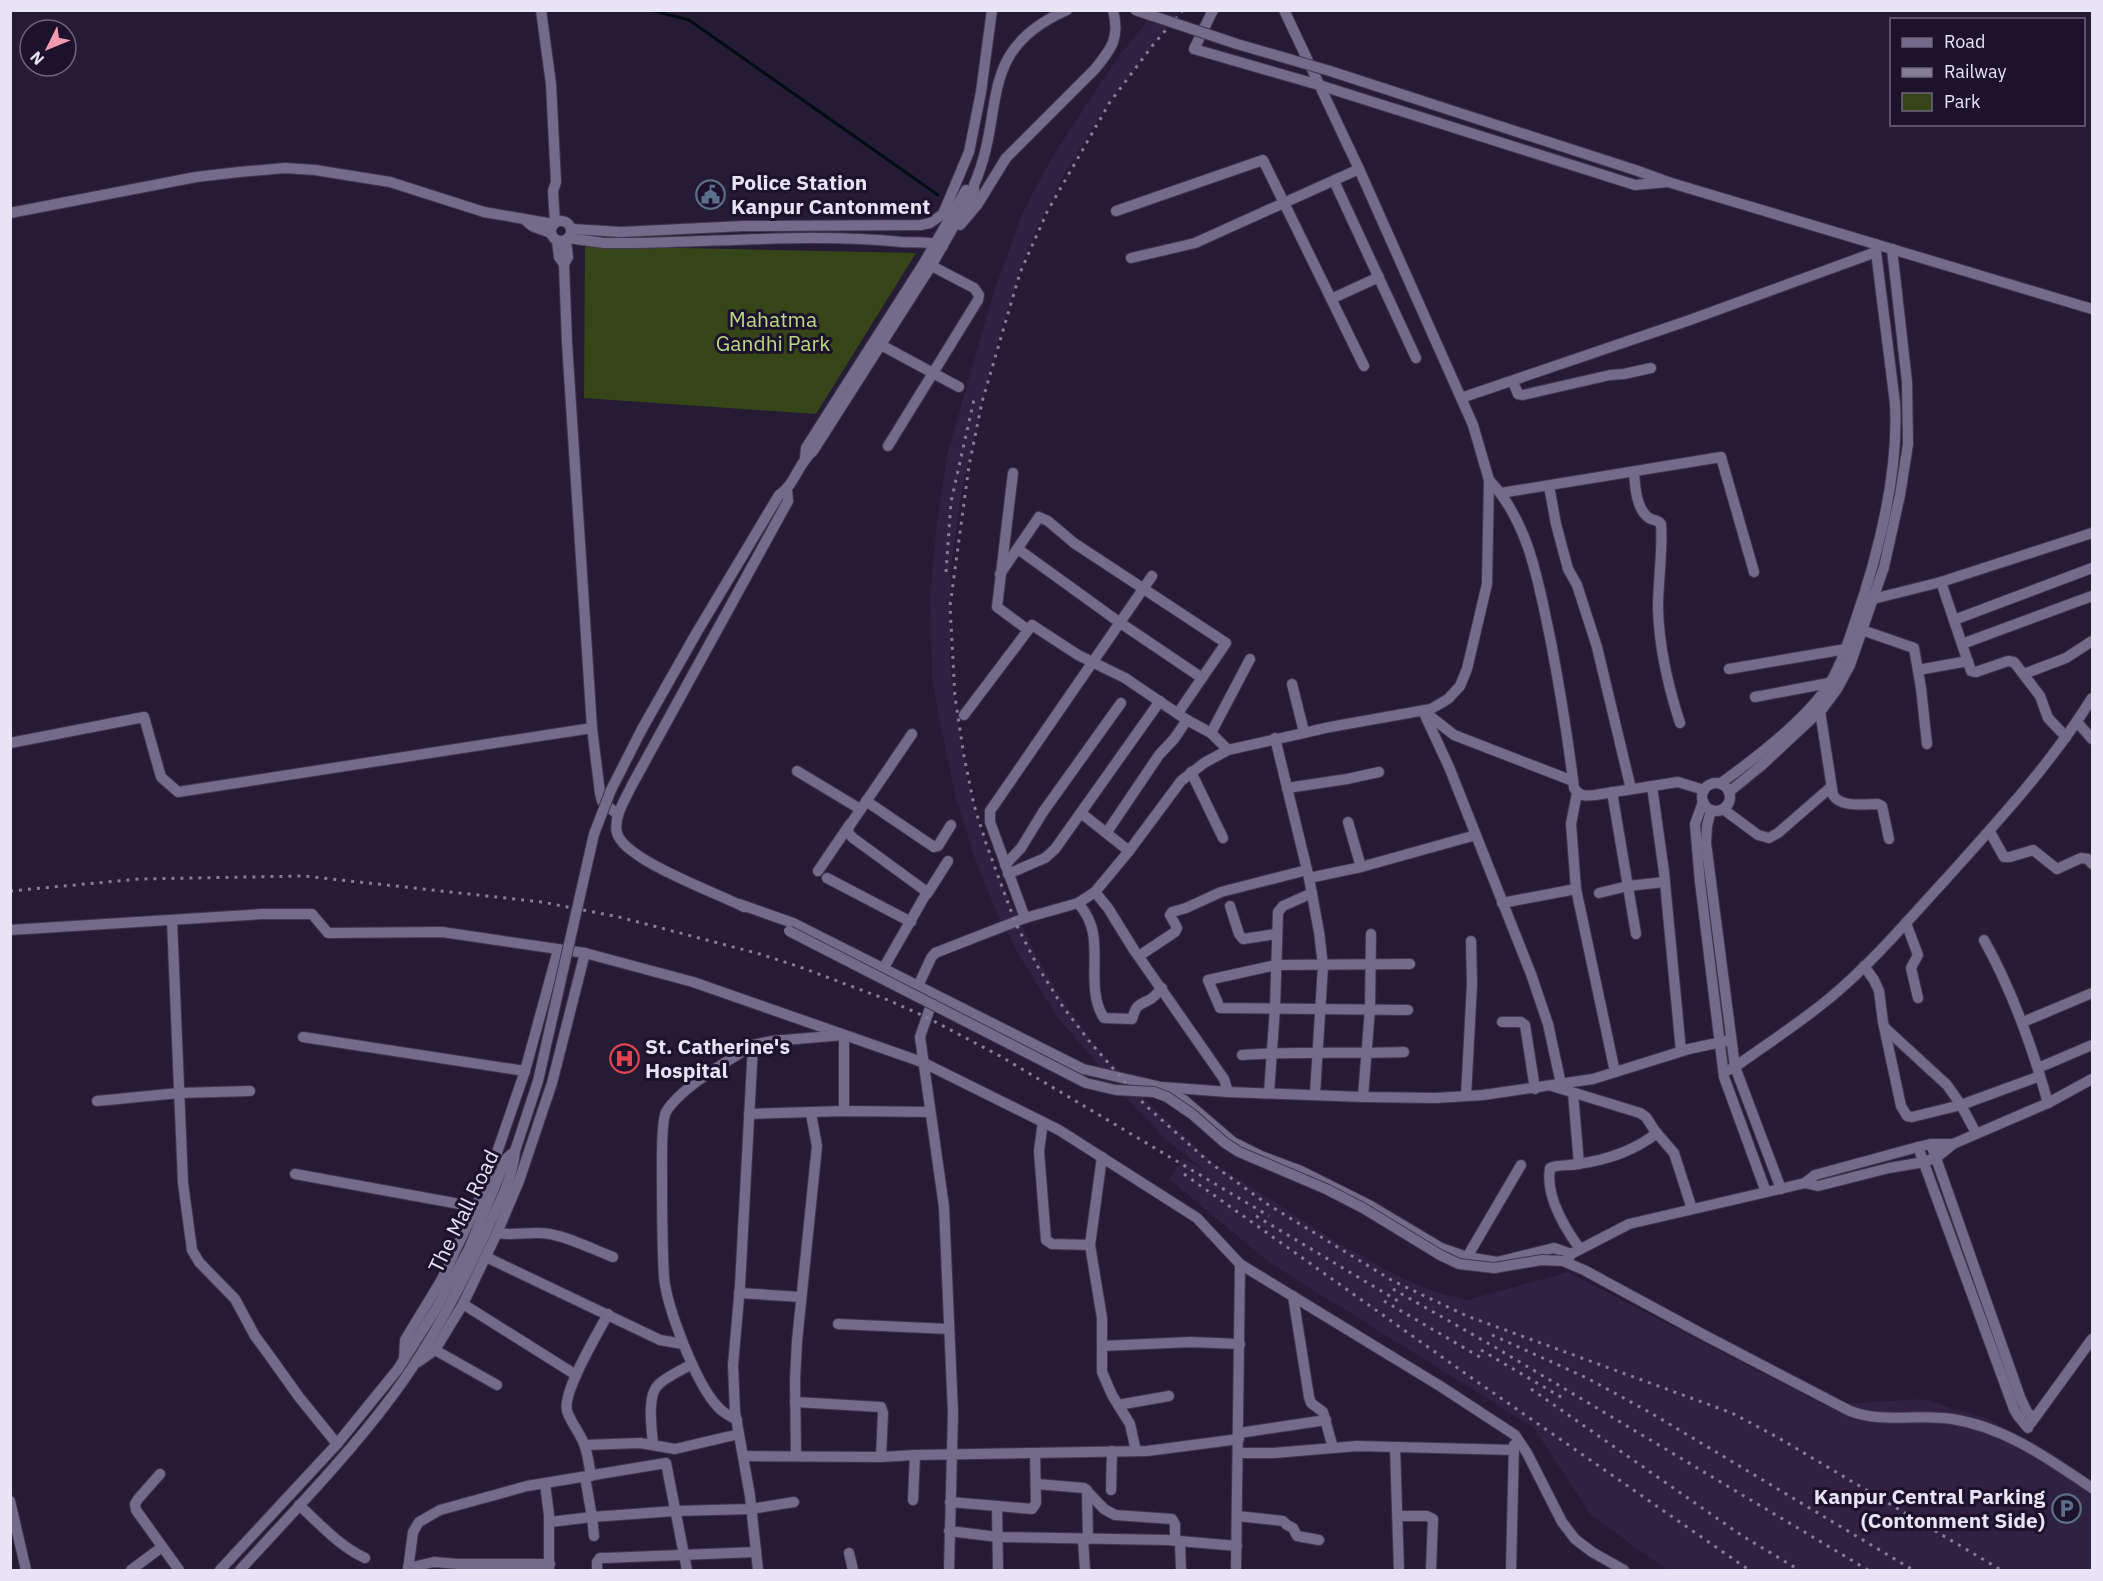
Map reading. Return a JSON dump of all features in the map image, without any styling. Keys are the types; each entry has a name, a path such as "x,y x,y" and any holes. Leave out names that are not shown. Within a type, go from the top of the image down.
{"street":[{"path":"992,10 981,92 969,152 952,213 939,244 881,345 813,451 805,458 787,490 788,501 683,690 618,815 616,830 620,840 631,852 666,872 739,904 793,923 1083,1069 1157,1086 1228,1092 1363,1097 1466,1096 1535,1089 1593,1079 1681,1051 1731,1040"},
{"path":"561,231 621,232 744,226 921,225 930,223 952,213 974,191 989,141 998,82 1011,52 1033,28 1067,10"},
{"path":"10,213 196,177 285,168 315,170 390,183 484,212 535,220 561,231 604,243 835,238 939,244 977,205 1006,158 1082,83 1107,54 1117,31 1113,10"},
{"path":"1135,10 1876,248 1892,249 2092,309"},
{"path":"1213,10 1194,49 1319,85 1635,185 1668,182"},
{"path":"918,986 935,953 1025,918 1078,903 1095,892 1130,852 1181,781 1191,772 1228,750 1304,732 1431,709 1448,699 1460,686 1467,669 1487,584 1489,480 1473,425 1359,170 1284,10"},
{"path":"541,14 551,84 561,231 568,257 564,264 567,343 592,728 602,801 618,815"},
{"path":"1116,211 1263,160 1364,366"},
{"path":"1131,258 1195,243 1359,170"},
{"path":"1334,181 1416,358"},
{"path":"686,229 686,242"},
{"path":"1461,398 1513,382 1876,248"},
{"path":"1721,783 1801,716 1829,683 1846,649 1869,579 1882,523 1896,439 1895,403 1876,248"},
{"path":"1730,792 1820,711 1836,689 1850,664 1884,567 1900,495 1908,441 1906,382 1892,249"},
{"path":"888,446 978,300 979,295 974,288 928,264"},
{"path":"805,458 806,448 928,264"},
{"path":"1331,299 1379,277"},
{"path":"881,345 959,387"},
{"path":"1513,382 1518,394 1522,395 1651,368"},
{"path":"1896,439 1908,441"},
{"path":"1501,493 1721,457 1754,572"},
{"path":"1634,472 1636,494 1642,507 1647,516 1659,520 1661,524 1658,608 1662,655 1671,698 1680,723"},
{"path":"1013,473 997,608 1028,630"},
{"path":"1489,480 1501,493 1511,510 1534,563 1563,706 1573,781 1577,793 1571,824 1576,889 1615,1072"},
{"path":"1549,486 1568,569 1577,585 1598,647 1631,789"},
{"name":"The Mall Road","path":"220,1570 425,1346 469,1249 506,1159 515,1151 538,1081 594,834 611,790 642,729 697,632 779,495 787,490"},
{"path":"1000,574 1039,517 1048,520 1074,543 1226,643 1178,713"},
{"path":"1861,603 1941,582 2092,532"},
{"path":"1018,549 1202,678"},
{"path":"1954,620 2092,568"},
{"path":"1025,918 990,822 990,811 1152,576"},
{"path":"1941,582 1970,669 1974,672 2012,661 2040,696 2048,718 2066,737"},
{"path":"1962,644 2092,596"},
{"path":"964,715 1032,625 1091,662 1125,678 1187,720 1211,733 1228,750"},
{"path":"1862,630 1914,648 1927,744"},
{"path":"2024,674 2066,658 2092,641"},
{"path":"1729,669 1846,649"},
{"path":"1211,733 1250,659"},
{"path":"1918,670 1968,661"},
{"path":"1755,697 1829,683"},
{"path":"1292,684 1304,732"},
{"path":"1724,1072 1735,1067 1832,996 1864,966 1990,832 2078,722 2092,698"},
{"path":"1006,869 1046,858 1055,849 1160,701"},
{"path":"1006,869 1043,812 1121,703"},
{"path":"1424,711 1454,735 1573,781"},
{"path":"1424,711 1449,766 1531,974 1548,1024 1556,1085"},
{"path":"1820,711 1833,795 1839,801 1882,806 1888,839"},
{"path":"10,742 144,717 161,777 178,792 592,728"},
{"path":"1107,832 1159,755 1187,720"},
{"path":"2078,722 2092,739"},
{"path":"911,922 823,874 850,824 912,734"},
{"path":"1275,738 1308,874 1323,966 1316,1094"},
{"path":"797,771 863,805 934,847 938,846 951,825"},
{"path":"1191,772 1223,838"},
{"path":"1287,788 1379,772"},
{"path":"1577,793 1583,796 1677,782 1703,796 1711,810 1706,843 1735,1067 1781,1189"},
{"path":"1711,810 1718,811 1729,804 1730,792 1721,783 1713,783 1703,796 1695,824 1719,1043 1733,1105 1766,1192"},
{"path":"1652,786 1665,882 1681,1051"},
{"path":"1724,809 1758,836 1769,838 1778,833 1831,787"},
{"path":"1612,792 1635,934"},
{"path":"1081,813 1130,852"},
{"path":"1348,822 1361,867"},
{"path":"850,824 849,834 925,889 927,894"},
{"path":"1990,832 2004,857 2033,850 2057,869 2081,858 2088,858 2092,864"},
{"path":"1139,956 1176,932 1177,928 1170,916 1171,913 1221,892 1308,874 1361,867 1476,835"},
{"path":"883,969 948,861"},
{"path":"1599,893 1628,886 1665,882"},
{"path":"1502,903 1576,889"},
{"path":"1095,892 1224,1078 1228,1092"},
{"path":"1269,1093 1279,909 1312,893"},
{"path":"1078,903 1085,912 1093,931 1096,994 1099,1010 1104,1018 1132,1019 1136,1006 1149,1001 1162,988"},
{"path":"739,904 1086,1083 1116,1090 1154,1092 1167,1097 1239,1152 1326,1189 1363,1208 1440,1256 1459,1264 1494,1268 1570,1257 1629,1224 1805,1183 1815,1175 1918,1147 1931,1144 1953,1144"},
{"path":"1230,906 1239,934 1243,939 1276,934"},
{"path":"10,930 263,914 312,914 328,933 442,932 585,953 693,982 922,1062 1044,1122 1102,1157 1197,1218 1240,1264 1440,1386 1515,1435 1527,1453 1562,1522 1575,1539 1592,1552 1624,1570"},
{"path":"172,920 183,1183 192,1250 199,1262 235,1299 262,1346 298,1397 337,1444"},
{"path":"1906,923 1918,955 1911,968 1918,998"},
{"path":"1363,1097 1370,1009 1371,934"},
{"path":"1984,940 1998,965 2023,1022 2048,1103"},
{"path":"1466,1096 1472,972 1471,941"},
{"path":"409,1361 405,1340 442,1279 476,1207 525,1071 558,950"},
{"path":"409,1361 463,1304 497,1233 519,1181 552,1083 585,953"},
{"path":"1408,1010 1220,1008 1208,980 1276,965 1410,964"},
{"path":"1864,966 1877,985 1884,1027 1904,1112 1912,1117 1961,1105 2039,1072 2092,1045"},
{"path":"2023,1022 2092,993"},
{"path":"935,994 920,1037 944,1207 953,1413 949,1570"},
{"path":"1502,1022 1521,1022 1525,1025 1535,1089"},
{"path":"1884,1027 1947,1085 1976,1133"},
{"path":"737,1420 717,1407 692,1364 683,1344 664,1279 662,1206 664,1115 687,1090 753,1046 772,1041 844,1035"},
{"path":"844,1035 844,1111"},
{"path":"303,1036 525,1071"},
{"path":"753,1046 733,1365 737,1420 758,1570"},
{"path":"1242,1055 1404,1052"},
{"path":"1805,1183 1818,1186 1937,1157 1953,1144 2048,1103 2092,1079"},
{"path":"1556,1085 1573,1093 1643,1114 1674,1153 1692,1209"},
{"path":"1157,1086 1184,1100 1233,1142 1261,1156 1310,1175 1369,1205 1442,1248 1467,1257 1497,1262 1554,1248 1570,1257 1584,1270 1850,1411 1866,1417 1950,1418 1973,1424 2020,1441 2092,1488"},
{"path":"97,1101 180,1093 250,1091"},
{"path":"1573,1093 1579,1164"},
{"path":"749,1114 811,1114 844,1111 930,1112"},
{"path":"796,1456 796,1351 817,1146 811,1114"},
{"path":"1044,1122 1039,1151 1046,1240 1052,1244 1090,1245"},
{"path":"1570,1257 1566,1229 1553,1199 1549,1171 1553,1166 1579,1164 1630,1151 1657,1133"},
{"path":"1931,1144 2031,1423"},
{"path":"1918,1147 2014,1409 2018,1416 2031,1423"},
{"path":"1102,1157 1090,1245 1102,1318 1102,1372 1130,1424 1136,1451"},
{"path":"1467,1257 1521,1166"},
{"path":"295,1174 476,1207"},
{"path":"497,1233 551,1234 613,1257"},
{"path":"486,1257 660,1340 683,1344"},
{"path":"1236,1570 1240,1264"},
{"path":"739,1293 801,1297"},
{"path":"1293,1296 1309,1397 1311,1403 1322,1411 1333,1448"},
{"path":"463,1304 576,1375"},
{"path":"594,1536 585,1445 570,1418 566,1405 567,1396 576,1375 608,1314"},
{"path":"838,1324 949,1329"},
{"path":"2020,1441 2092,1339"},
{"path":"1102,1346 1198,1342 1240,1344"},
{"path":"425,1346 497,1385"},
{"name":"The Mall Road","path":"240,1570 373,1421 409,1361"},
{"path":"653,1445 651,1401 653,1390 659,1383 692,1364"},
{"path":"1118,1405 1169,1396"},
{"path":"795,1402 881,1407 883,1413 881,1457"},
{"path":"743,1456 881,1457 1136,1451 1326,1420"},
{"path":"585,1445 630,1443 675,1449 739,1434"},
{"path":"1511,1570 1515,1435"},
{"path":"1239,1453 1395,1447 1514,1450"},
{"path":"1395,1447 1399,1570"},
{"path":"1111,1490 1112,1451"},
{"path":"950,1502 1032,1509 1036,1503 1035,1453"},
{"path":"913,1500 915,1455"},
{"path":"545,1484 550,1522 550,1567 434,1562 408,1569 413,1532 419,1522 440,1510 527,1486 666,1463 687,1570"},
{"path":"160,1474 135,1504 138,1515 179,1570"},
{"path":"1037,1484 1077,1486 1087,1490 1104,1509 1115,1515 1172,1520 1175,1524 1181,1570"},
{"path":"1084,1570 1087,1490"},
{"path":"10,1501 26,1570"},
{"path":"550,1522 675,1511 751,1509 794,1502"},
{"path":"299,1505 351,1552 365,1558"},
{"path":"997,1506 998,1570"},
{"path":"1237,1516 1282,1521 1293,1528 1296,1536 1319,1540"},
{"path":"1398,1516 1427,1516 1433,1519 1431,1570"},
{"path":"949,1531 998,1537 1178,1541 1237,1546"},
{"path":"131,1570 162,1547"},
{"path":"597,1570 597,1562 600,1558 756,1552"},
{"path":"849,1553 853,1570"}],"shaded area":[{"path":"1155,11 1180,11 1107,105 1065,173 1036,230 1021,268 996,347 962,489 950,574 950,668 968,783 980,826 1002,883 1037,957 1059,994 1092,1041 1154,1108 1215,1164 1338,1243 1395,1275 1435,1292 1467,1300 1568,1272 1824,1405 1922,1399 1989,1419 2092,1484 2092,1570 1667,1570 1591,1515 1533,1427 1270,1263 1169,1179 1182,1158 1206,1171 1166,1140 1133,1105 1058,1018 1023,962 999,918 975,859 956,799 942,732 932,678 930,597 937,522 948,452 995,289 1023,212 1051,159 1089,101 1120,55"}],"green space":[{"name":"Mahatma Gandhi Park","path":"585,246 916,253 816,414 584,398"}],"waterway":[{"path":"651,10 689,20 938,195"}],"railway":[{"path":"1183,10 1110,102 1047,212 1020,273 982,402 969,466 950,606 955,697 974,805 1015,922 1038,967 1063,1007 1090,1042 1145,1105 1209,1162 1267,1204 1393,1281 1467,1316 1732,1413 1777,1437 2001,1570"},
{"path":"946,572 951,502 975,395"},
{"path":"10,891 139,879 304,876 542,902 619,917 760,954 800,967 926,1017 1000,1056 1269,1216"},
{"path":"1184,1174 1466,1374 1749,1570"},
{"path":"1256,1216 1398,1301"},
{"path":"1393,1289 1498,1349 1868,1570"},
{"path":"1384,1301 1485,1360"},
{"path":"1492,1335 1587,1378 1651,1413 1913,1570"},
{"path":"1481,1350 1566,1400"},
{"path":"1531,1389 1741,1535 1799,1570"}],"place":[{"name":"Police Station Kanpur Cantonment","path":"710,194"},
{"name":"St. Catherine's Hospital","path":"624,1058"},
{"name":"Kanpur Central Parking (Contonment Side)","path":"2066,1508"}]}
